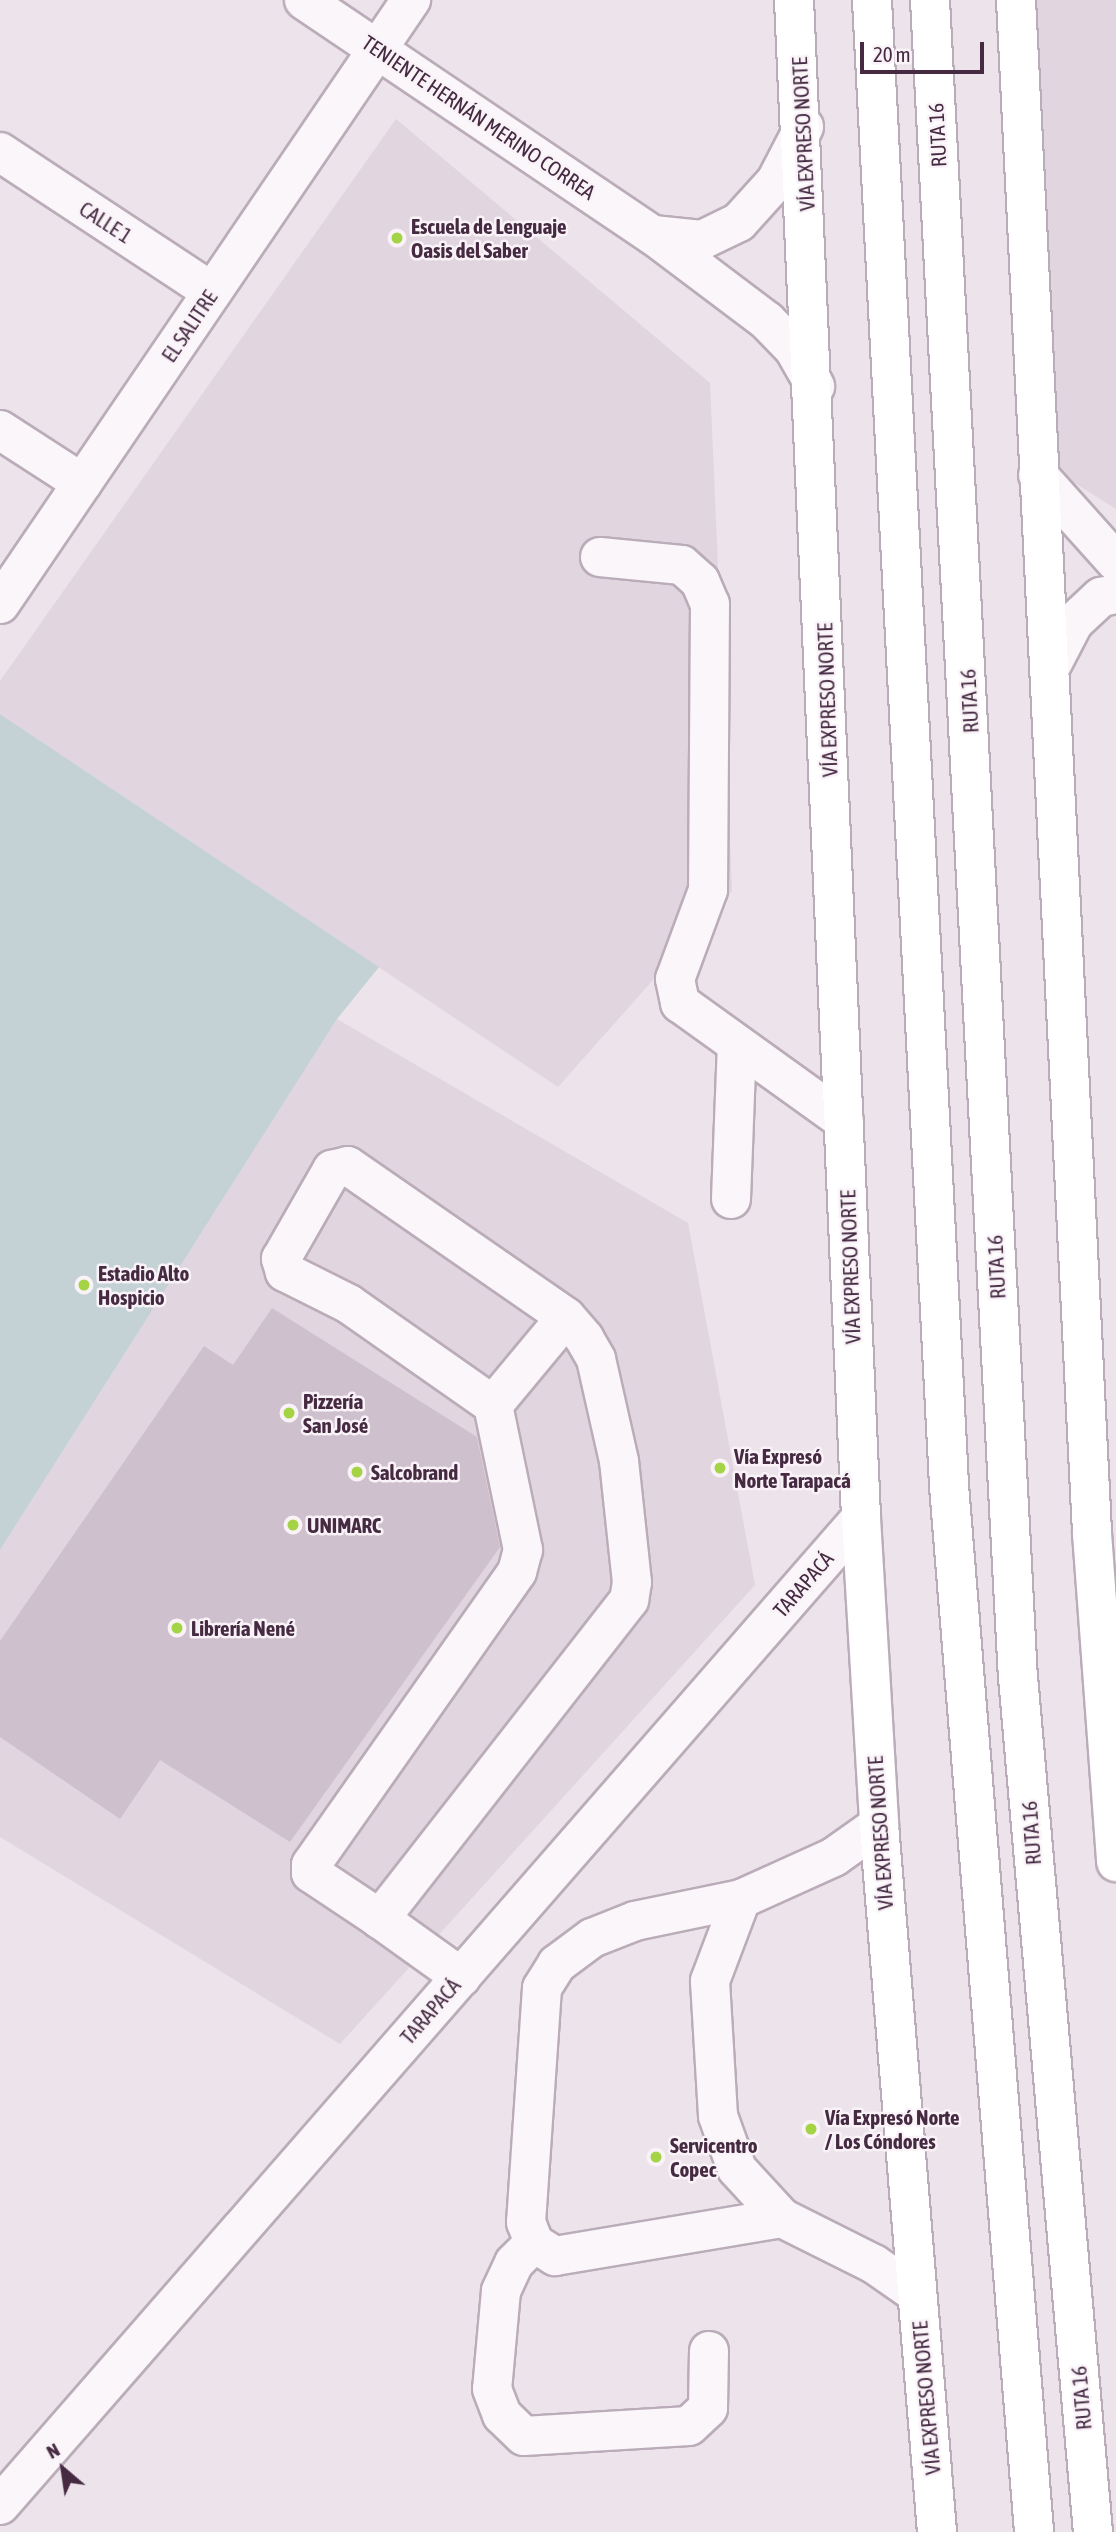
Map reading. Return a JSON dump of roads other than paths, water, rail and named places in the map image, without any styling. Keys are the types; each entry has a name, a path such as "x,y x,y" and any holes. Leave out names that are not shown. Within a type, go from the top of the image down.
{"main road":[{"name":"VÍA EXPRESO NORTE","path":"794,0 804,127 861,1518 879,1825 937,2532"},
{"path":"872,0 949,1486 1034,2532"},
{"name":"RUTA 16","path":"930,0 1018,1677 1093,2532"},
{"path":"1016,0 1091,1533 1116,1862"}],"street":[{"name":"TENIENTE HERNÁN MERINO CORREA","path":"304,0 653,235 767,321 794,349 815,386"},
{"name":"EL SALITRE","path":"0,604 411,0"},
{"name":"TENIENTE HERNÁN MERINO CORREA","path":"653,235 702,240 739,222 776,181 804,127"},
{"name":"CALLE 1","path":"0,152 212,292"},
{"path":"0,430 82,483"},
{"path":"1038,475 1116,562"},
{"path":"600,556 682,565 700,581 710,604 708,890 675,979 680,1003 844,1121"},
{"path":"1049,670 1074,622 1101,597 1116,594"},
{"path":"731,1199 737,1045"},
{"path":"380,1919 629,1600 632,1582 616,1448 596,1359 566,1317 348,1166 332,1170 281,1259 285,1272 349,1304 493,1405 523,1550 517,1572 311,1865 312,1873 461,1977"},
{"path":"493,1405 566,1317"},
{"name":"TARAPACÁ","path":"0,2505 861,1518"},
{"path":"782,2218 555,2256 534,2243 526,2222 542,1988 557,1964 592,1938 635,1921 741,1899 834,1857 879,1825"},
{"path":"741,1899 710,1981 718,2116 737,2169 782,2218 874,2264 917,2294"},
{"path":"534,2243 514,2263 501,2291 492,2389 502,2415 524,2436 689,2426 708,2408 709,2351"}],"place":[{"name":"Escuela de Lenguaje Oasis del Saber","path":"397,238"},
{"name":"Estadio Alto Hospicio","path":"84,1285"},
{"name":"Pizzería San José","path":"289,1413"},
{"name":"Vía Expresó Norte Tarapacá","path":"720,1468"},
{"name":"Salcobrand","path":"357,1472"},
{"name":"UNIMARC","path":"293,1525"},
{"name":"Librería Nené","path":"177,1628"},
{"name":"Vía Expresó Norte / Los Cóndores","path":"811,2129"},
{"name":"Servicentro Copec","path":"656,2157"}]}
